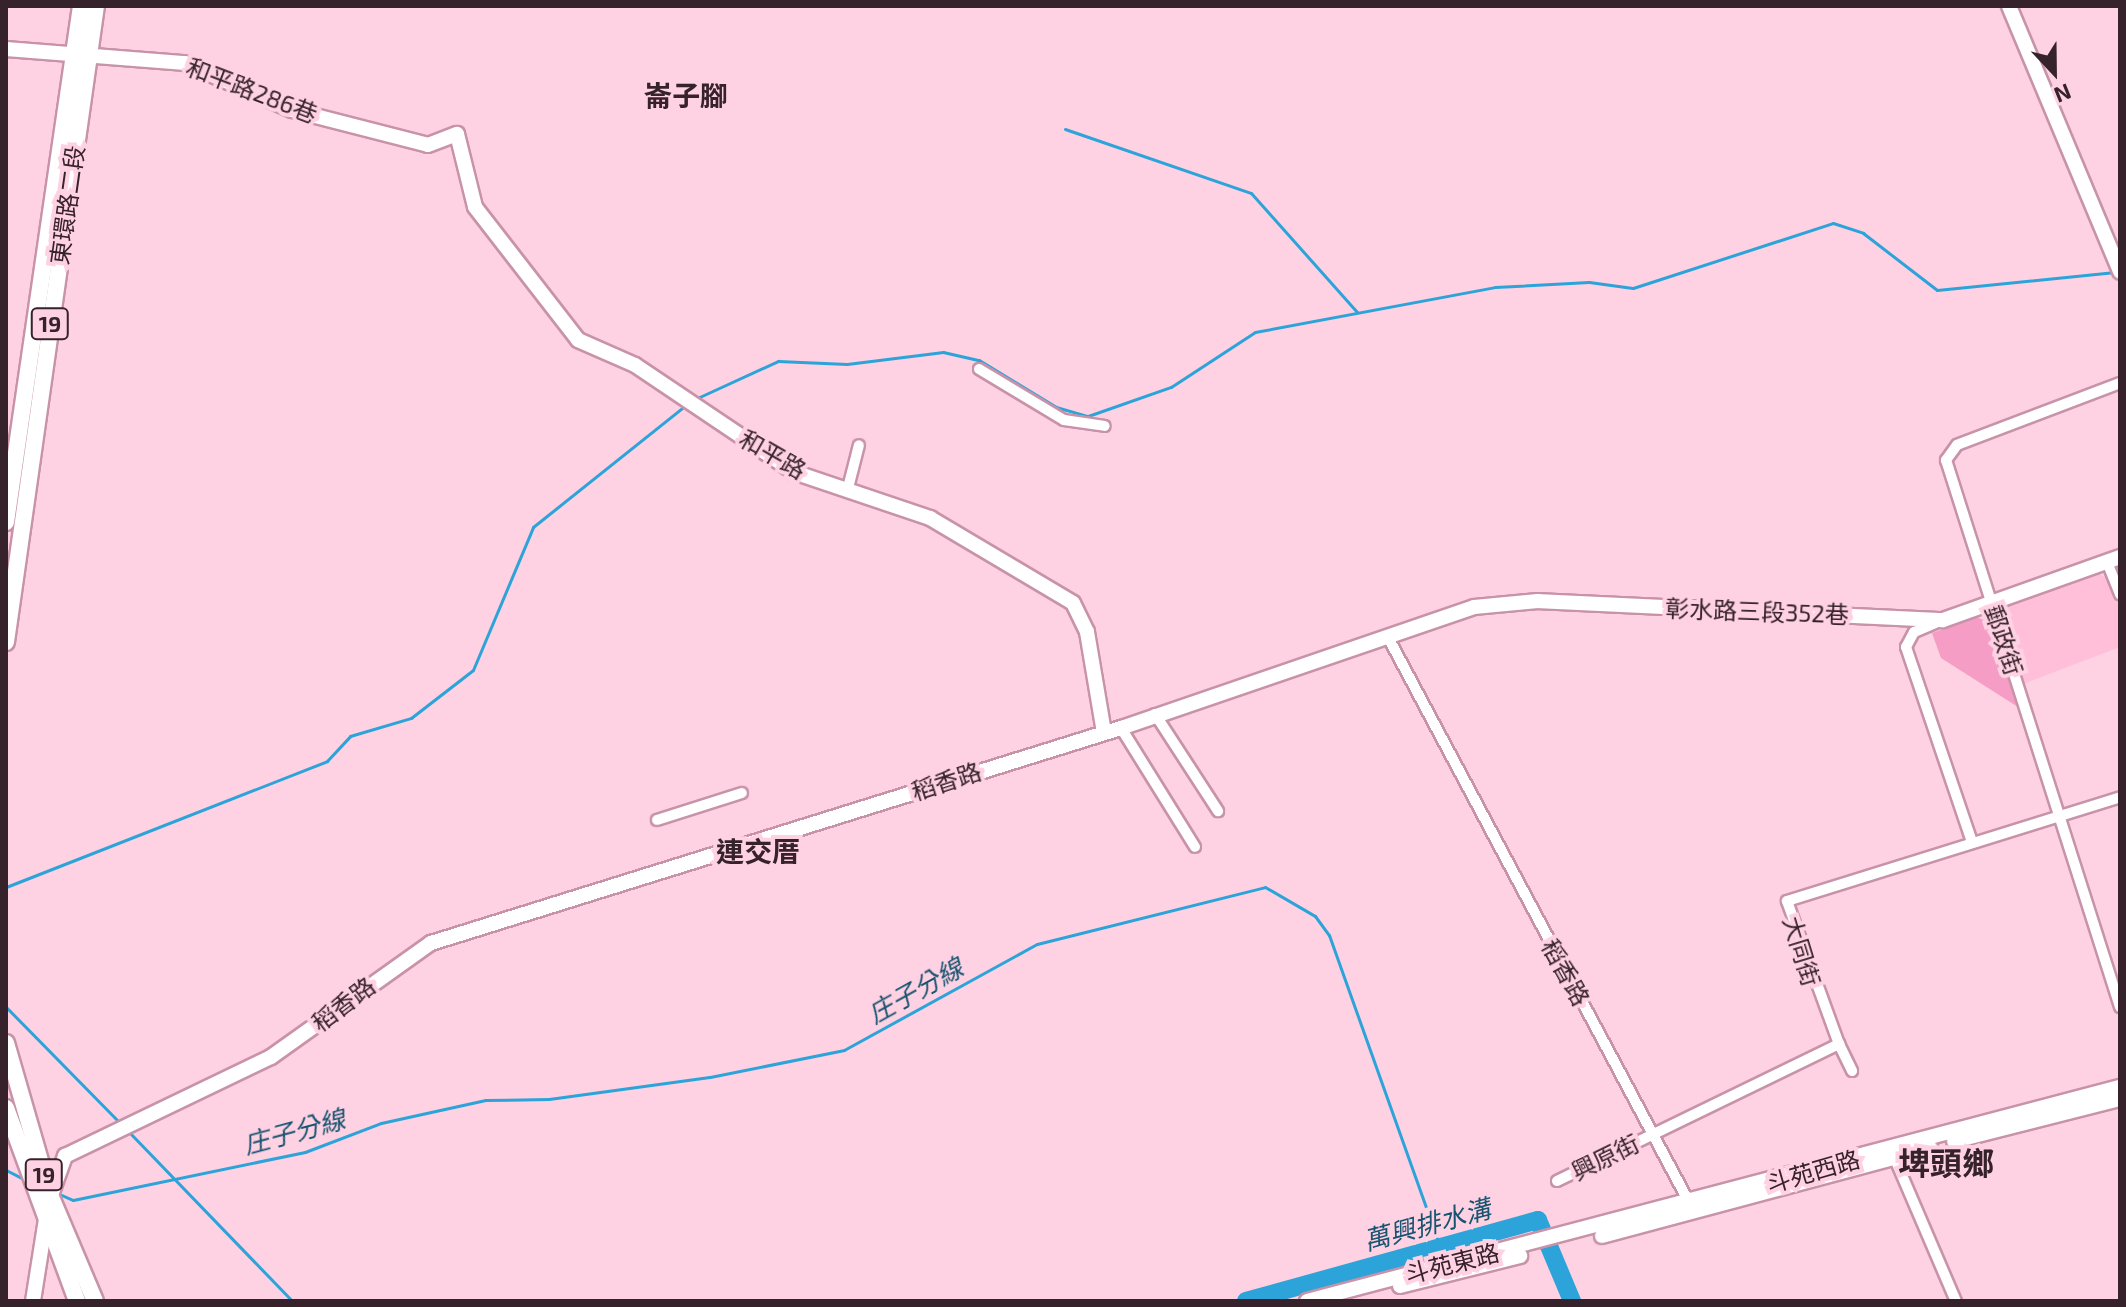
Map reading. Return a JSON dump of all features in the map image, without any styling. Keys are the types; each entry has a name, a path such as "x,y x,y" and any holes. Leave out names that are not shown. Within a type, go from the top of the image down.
{"main road":[{"name":"東環路二段","path":"6,642 81,59 81,6"},
{"name":"東環路二段","path":"6,522 81,59 96,6"},
{"name":"19","path":"6,1043 50,1195 95,1301"},
{"name":"19","path":"6,1108 45,1227 77,1301"}],"street":[{"path":"2009,6 2120,272"},
{"name":"和平路286巷","path":"6,49 81,59 185,63 292,110 428,145 457,134"},
{"name":"和平路","path":"457,134 475,207 569,333 635,365 794,472 930,518 1073,603 1087,632 1104,733"},
{"path":"979,369 1064,420 1105,426"},
{"name":"郵政街","path":"2120,383 1946,451 2120,1007"},
{"path":"848,488 859,445"},
{"path":"2113,560 2120,594"},
{"name":"彰水路三段352巷","path":"1390,641 1474,607 1538,601 1943,620 2113,560"},
{"path":"1943,620 1914,632 1906,647 1972,842"},
{"name":"稻香路","path":"33,1301 50,1195 65,1156 271,1057 431,943 1390,641 1693,1210"},
{"path":"1155,714 1218,811"},
{"path":"1121,728 1195,847"},
{"path":"657,820 742,793"},
{"name":"大同街","path":"1839,1044 1787,901 2120,797"},
{"path":"1654,1133 1839,1044 1852,1071"},
{"name":"斗苑西路","path":"1554,1243 1693,1210 2120,1087"},
{"name":"斗苑西路","path":"1892,1154 2120,1099"},
{"name":"興原街","path":"1557,1181 1654,1133"},
{"path":"1892,1154 1956,1301"},
{"name":"斗苑東路","path":"1307,1301 1554,1243"},
{"name":"斗苑東路","path":"1341,1301 1554,1243"}],"shaded area":[{"path":"2094,571 2110,580 2120,605 2120,647 2023,684 1999,616 2006,606"},
{"path":"1977,617 1990,623 2018,707 1941,658 1932,633"}],"waterway":[{"path":"1065,129 1251,193 1357,312"},
{"path":"693,400 778,361 847,364 943,352 979,360 1056,407 1088,416 1171,387 1255,332 1495,287 1589,282 1633,288 1833,223 1863,233 1937,290 2115,272"},
{"path":"6,887 327,761 350,736 411,718 473,670 533,527 687,404"},
{"name":"庄子分線","path":"57,1193 73,1200 305,1152 381,1123 486,1100 549,1099 710,1077 844,1050 1037,944 1265,887 1315,916 1329,935 1440,1247"},
{"path":"6,1007 121,1124"},
{"path":"129,1132 292,1301"},
{"path":"6,1170 24,1179"},
{"name":"萬興排水溝","path":"1246,1301 1538,1220 1572,1301"}],"district":[{"name":"崙子腳","path":"686,95"},
{"name":"連交厝","path":"758,851"},
{"name":"埤頭鄉","path":"1946,1162"}]}
